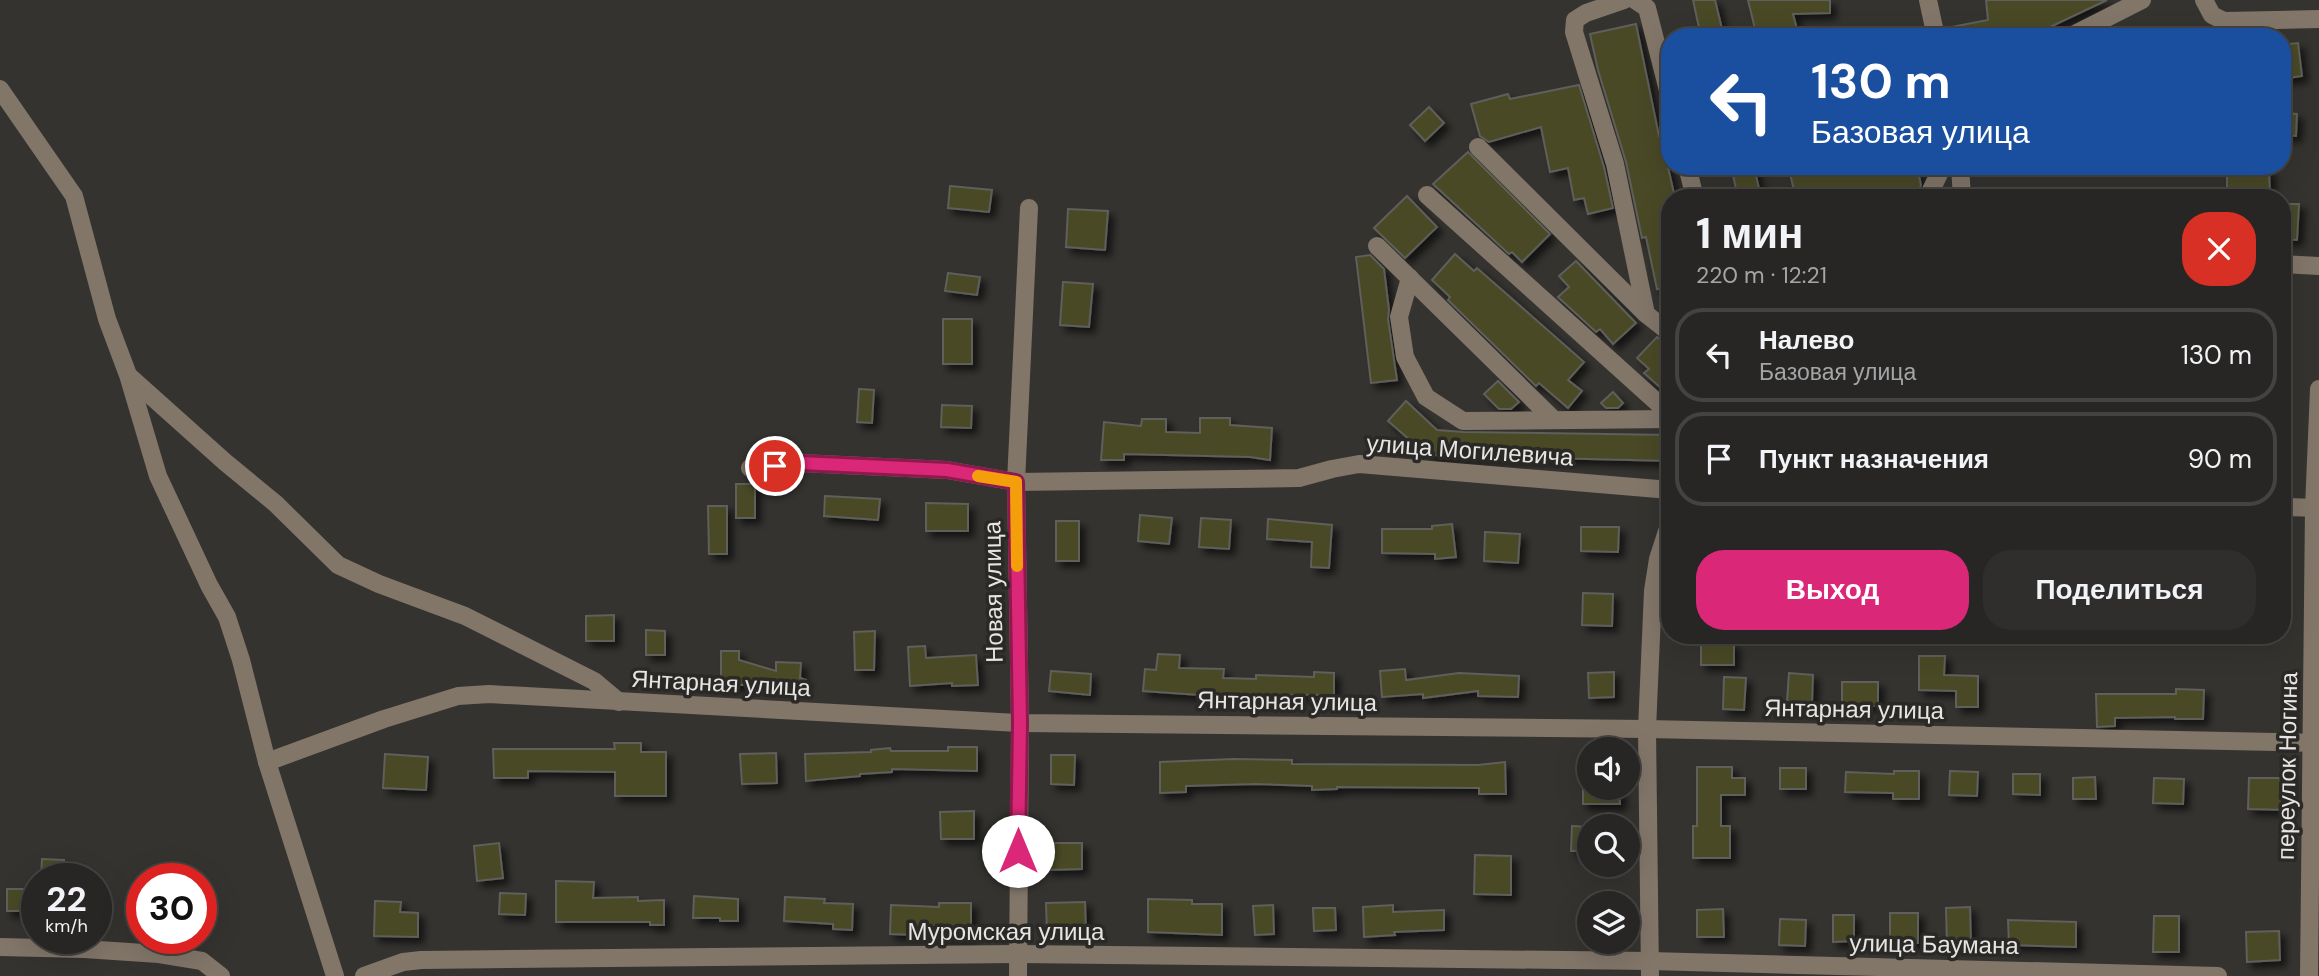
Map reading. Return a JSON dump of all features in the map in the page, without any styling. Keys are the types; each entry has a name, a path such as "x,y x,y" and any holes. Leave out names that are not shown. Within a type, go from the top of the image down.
{"street":[{"path":"1625,0 1586,13 1575,20 1574,32 1615,164 1646,314"},
{"path":"1635,0 1647,8 1661,63"},
{"path":"1928,0 1934,28"},
{"path":"2087,28 2142,0"},
{"path":"2204,0 2212,15 2224,21 2319,19"},
{"path":"0,89 74,196 107,319 128,375 158,476 209,585 227,617 267,762 335,976"},
{"path":"1478,147 1661,326"},
{"path":"1427,195 1661,409"},
{"name":"Новая улица","path":"1017,976 1020,723 1016,482 1028,208"},
{"path":"1377,246 1554,420"},
{"path":"2291,264 2319,266"},
{"path":"1409,278 1399,317 1405,357 1426,397 1463,421 1661,417"},
{"path":"128,375 225,463 276,504 338,565 379,584 465,616 594,681 619,702"},
{"name":"переулок Ногина","path":"2309,976 2316,743 2319,389"},
{"name":"улица Могилевича","path":"750,468 801,463 947,470 1016,482 1299,478 1359,464 1661,489"},
{"path":"2291,508 2316,508"},
{"path":"1650,969 1647,729 1653,591 1661,550"},
{"name":"Янтарная улица","path":"267,762 384,719 458,696 489,694 1020,723 1647,729 2316,743"},
{"path":"0,947 159,954 202,961 221,976"},
{"name":"Муромская улица","path":"364,976 403,962 421,960 1017,954 1650,969"},
{"name":"улица Баумана","path":"1650,969 2218,976"}],"building":[{"path":"1693,0 1715,0 1722,28 1699,28"},
{"path":"1748,0 1830,0 1830,13 1793,14 1797,28 1755,28"},
{"path":"1986,0 2107,0 2048,28 1946,28 1988,20"},
{"path":"1636,24 1661,136 1661,175 1670,175 1673,189 1661,189 1661,288 1657,289 1646,237 1642,238 1626,162 1590,34"},
{"path":"2298,43 2302,76 2291,78 2291,44"},
{"path":"1579,85 1604,167 1613,208 1588,214 1584,198 1574,200 1568,168 1550,172 1541,127 1489,142 1480,136 1471,104 1508,94 1510,99"},
{"path":"1429,107 1444,123 1425,141 1410,125"},
{"path":"2291,114 2297,114 2296,136 2291,136"},
{"path":"1468,152 1550,234 1522,262 1512,252 1509,254 1433,184"},
{"path":"1733,175 1756,175 1759,189 1736,189"},
{"path":"1790,175 1919,175 1921,185 1919,189 1794,189"},
{"path":"2227,175 2269,175 2270,189 2227,189"},
{"path":"950,186 992,190 989,212 948,208"},
{"path":"1407,196 1437,227 1405,258 1374,228"},
{"path":"2291,204 2299,204 2297,240 2291,240"},
{"path":"1068,209 1108,211 1105,250 1066,247"},
{"path":"1455,254 1474,271 1477,268 1584,362 1568,380 1582,391 1568,408 1539,383 1536,386 1448,300 1450,297 1432,280"},
{"path":"1370,255 1384,269 1397,380 1371,383 1356,257"},
{"path":"1576,261 1636,323 1613,344 1600,329 1596,332 1558,297 1569,287 1559,276"},
{"path":"948,273 980,277 977,295 945,291"},
{"path":"1063,282 1093,284 1089,327 1060,325"},
{"path":"943,319 972,319 972,364 943,364"},
{"path":"1657,337 1661,340 1661,388 1644,373 1649,369 1637,358"},
{"path":"1498,381 1519,402 1511,409 1499,409 1484,394"},
{"path":"859,389 874,390 872,423 857,422"},
{"path":"1613,392 1623,403 1618,408 1606,408 1601,403"},
{"path":"1406,401 1437,430 1661,435 1661,461 1429,455 1429,442 1411,441 1388,421"},
{"path":"942,405 972,406 971,428 941,427"},
{"path":"1200,418 1230,418 1230,425 1272,428 1270,460 1250,457 1124,454 1124,460 1101,460 1104,422 1141,426 1142,419 1166,419 1166,432 1200,433"},
{"path":"736,484 755,484 755,518 736,518"},
{"path":"825,496 880,499 878,520 824,516"},
{"path":"926,503 968,504 968,531 926,531"},
{"path":"708,506 727,506 727,554 709,554"},
{"path":"1140,515 1172,518 1169,544 1138,541"},
{"path":"1201,518 1231,520 1229,549 1199,547"},
{"path":"1268,519 1332,525 1329,568 1311,567 1312,542 1267,539"},
{"path":"1056,521 1079,521 1079,561 1056,561"},
{"path":"1452,524 1456,557 1435,559 1435,554 1382,553 1382,529 1432,529 1432,526"},
{"path":"1581,527 1619,527 1618,552 1581,551"},
{"path":"1485,532 1520,534 1518,563 1484,561"},
{"path":"1583,593 1613,594 1612,626 1582,625"},
{"path":"614,615 614,641 586,641 586,616"},
{"path":"646,630 665,631 665,655 646,655"},
{"path":"875,631 874,670 855,670 854,632"},
{"path":"1701,644 1734,644 1734,665 1701,665"},
{"path":"925,646 926,658 976,655 978,685 952,686 952,683 910,686 908,647"},
{"path":"721,651 739,651 739,660 776,671 776,662 801,663 800,678 806,680 805,685 721,685"},
{"path":"1158,654 1180,655 1179,668 1224,669 1223,678 1256,679 1256,675 1314,677 1314,672 1334,673 1334,695 1287,697 1143,691 1145,669 1156,670"},
{"path":"1919,656 1945,656 1944,675 1978,676 1978,707 1956,707 1956,691 1919,690"},
{"path":"1405,669 1406,680 1459,673 1519,676 1518,697 1478,696 1478,691 1423,698 1423,694 1382,697 1380,671"},
{"path":"1051,671 1091,674 1090,695 1049,691"},
{"path":"1614,672 1614,697 1589,698 1588,673"},
{"path":"1789,673 1813,675 1812,702 1787,701"},
{"path":"1724,677 1746,678 1744,710 1723,709"},
{"path":"1842,682 1878,682 1878,706 1842,706"},
{"path":"2176,689 2204,690 2203,719 2115,718 2115,726 2097,727 2096,694 2176,694"},
{"path":"614,743 641,743 641,752 666,752 666,796 615,796 615,772 528,771 528,778 494,778 493,749 615,749"},
{"path":"948,747 977,747 977,771 892,769 892,772 806,781 805,754 871,752 890,748 891,751 948,751"},
{"path":"776,753 777,783 742,784 740,754"},
{"path":"385,754 428,757 426,790 383,788"},
{"path":"1051,755 1075,755 1074,785 1051,784"},
{"path":"1292,760 1292,764 1478,765 1505,762 1506,794 1479,794 1479,788 1337,787 1312,790 1312,786 1255,784 1186,786 1186,792 1160,793 1160,762"},
{"path":"1697,767 1732,767 1732,778 1745,778 1745,795 1721,795 1721,826 1730,826 1730,858 1693,858 1693,826 1697,826"},
{"path":"1780,768 1806,768 1806,789 1780,789"},
{"path":"1894,771 1919,771 1919,799 1893,799 1893,793 1845,792 1846,772 1894,774"},
{"path":"1950,771 1978,772 1977,796 1949,795"},
{"path":"2013,774 2040,774 2040,795 2013,794"},
{"path":"2095,777 2096,799 2073,799 2073,778"},
{"path":"2154,778 2184,779 2183,804 2153,803"},
{"path":"2249,778 2289,778 2288,810 2248,809"},
{"path":"1583,800 1620,800 1620,804 1583,804"},
{"path":"974,811 974,839 941,839 940,812"},
{"path":"1572,826 1577,826 1577,851 1571,851"},
{"path":"499,843 503,878 477,881 474,846"},
{"path":"1046,843 1082,843 1082,869 1047,870"},
{"path":"1475,855 1511,856 1511,895 1474,894"},
{"path":"42,859 64,860 64,863 42,863"},
{"path":"556,881 594,882 593,898 638,897 638,901 664,900 664,925 650,925 650,922 556,922"},
{"path":"7,889 21,889 21,911 7,911"},
{"path":"500,893 526,894 525,915 499,914"},
{"path":"694,896 738,899 738,921 693,918"},
{"path":"785,897 825,899 824,903 853,904 852,930 833,929 833,924 784,921"},
{"path":"1148,899 1222,904 1222,935 1148,932"},
{"path":"375,901 401,902 400,912 418,913 418,937 374,936"},
{"path":"1085,902 1086,932 1047,934 1046,903"},
{"path":"939,903 971,903 971,937 890,934 891,905 939,907"},
{"path":"1273,905 1274,934 1255,935 1253,906"},
{"path":"1393,905 1393,912 1444,910 1444,930 1394,932 1395,935 1364,937 1363,907"},
{"path":"1970,907 1971,944 1947,945 1946,908"},
{"path":"1313,908 1335,908 1336,930 1314,931"},
{"path":"1723,909 1724,937 1697,937 1697,910"},
{"path":"1890,913 1918,913 1918,943 1890,942"},
{"path":"1833,915 1854,915 1854,941 1833,942"},
{"path":"2154,916 2179,916 2179,952 2153,952"},
{"path":"1780,919 1806,920 1805,946 1779,945"},
{"path":"2008,920 2076,922 2076,947 2009,945"},
{"path":"2279,931 2280,960 2247,962 2246,932"}],"slow traffic":[{"path":"978,476 1016,482 1017,566"}],"route":[{"path":"775,466 801,463 947,470 1016,482 1020,723 1018,851"}]}
